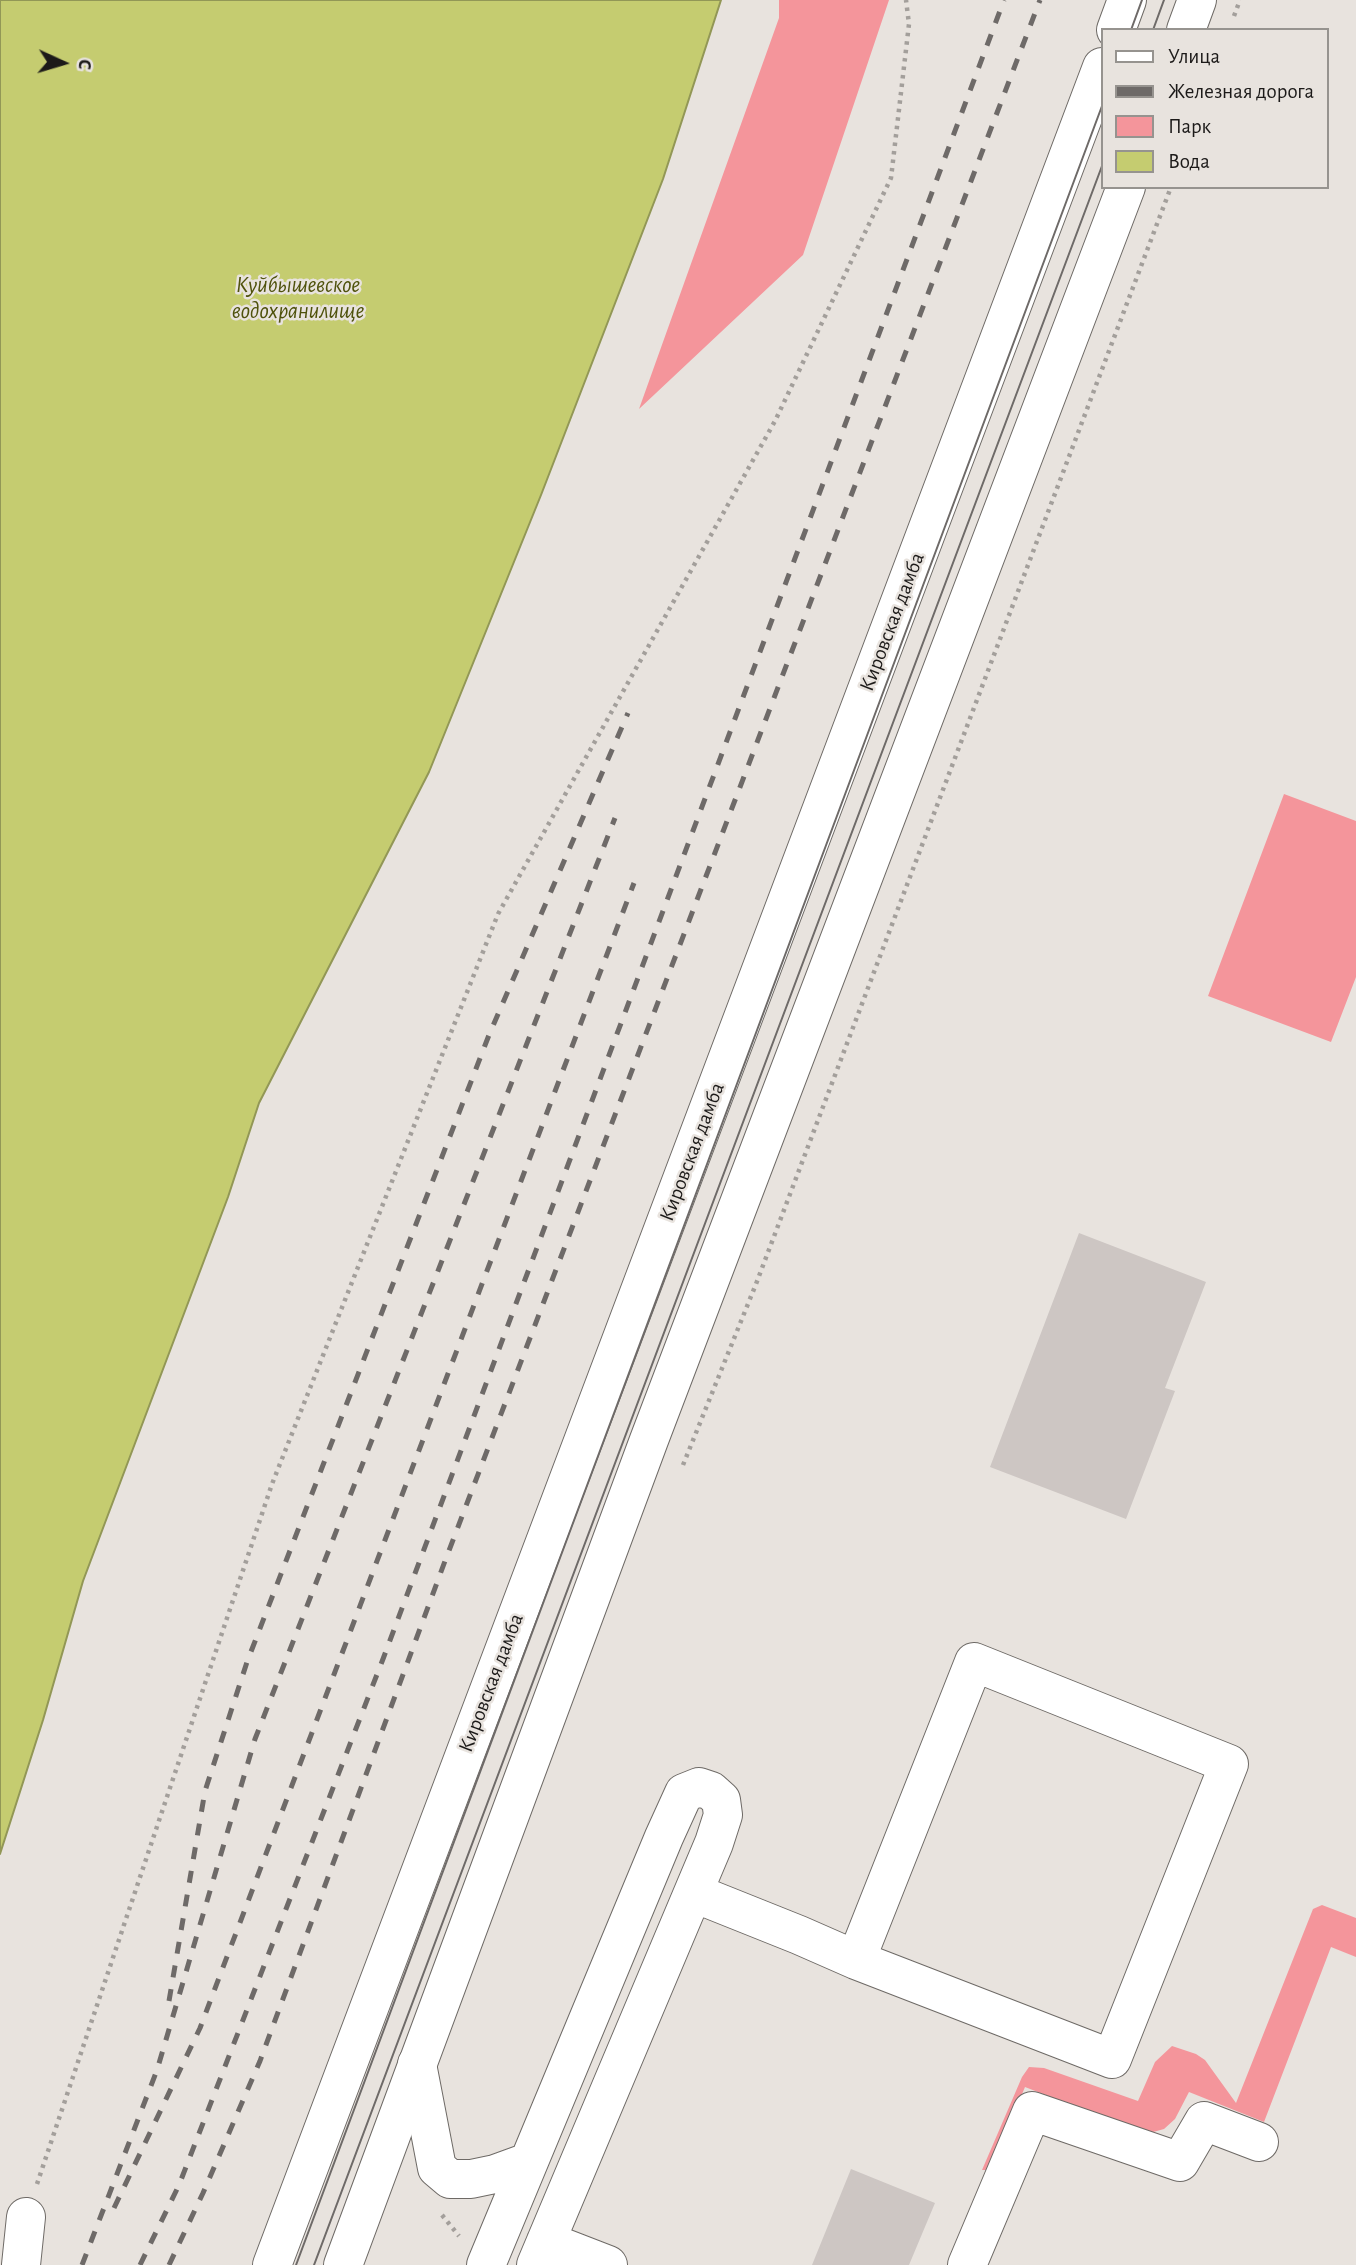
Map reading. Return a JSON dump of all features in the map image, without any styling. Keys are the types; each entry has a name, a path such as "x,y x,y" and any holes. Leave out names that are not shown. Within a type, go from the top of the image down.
{"main road":[{"path":"1117,28 1127,0"},
{"path":"1187,28 1197,0"},
{"name":"Кировская дамба","path":"276,2252 1100,71"},
{"path":"347,2255 654,1427 1125,189"},
{"path":"694,1893 856,1960 1112,2059 1229,1764 974,1662 856,1960"},
{"path":"476,2255 528,2162 684,1793 699,1787 711,1791 721,1800 723,1815 714,1843 541,2253 608,2265"},
{"path":"417,2064 437,2168 450,2179 471,2179 528,2162"},
{"path":"967,2265 1032,2111 1180,2162 1204,2121 1259,2142"},
{"path":"13,2223 21,2265"}],"path":[{"path":"13,2223 272,1484 498,914 775,421 891,178 909,24 906,0"},
{"path":"678,1476 771,1245 1170,189"},
{"path":"435,2206 476,2255"}],"green space":[{"path":"779,0 889,0 803,255 639,409 779,18"},
{"path":"1284,794 1356,821 1356,977 1331,1042 1208,996"},
{"path":"1322,1905 1356,1918 1356,1957 1331,1947 1264,2122 1189,2092 1175,2119 1164,2129 1146,2134 1025,2087 990,2170 982,2170 1022,2077 1029,2067 1044,2068 1138,2101 1155,2062 1172,2046 1205,2060 1236,2103 1313,1909"}],"water":[{"name":"Куйбышевское водохранилище","path":"0,0 721,0 663,179 541,495 429,772 259,1103 228,1197 83,1581 43,1720 0,1854"}],"building":[{"path":"1079,1233 1206,1282 1165,1388 1175,1391 1126,1519 990,1467"},
{"path":"851,2169 935,2203 909,2265 812,2265"}],"tram line":[{"path":"1132,28 1142,0"},
{"path":"1154,28 1164,0"},
{"path":"296,2265 1100,111"},
{"path":"314,2265 1100,171"}],"railway":[{"path":"140,2265 179,2185 383,1659 1004,0"},
{"path":"169,2265 260,2061 445,1561 1040,0"},
{"path":"169,2001 205,1791 247,1662 489,1035 628,713"},
{"path":"82,2265 157,2070 255,1739 615,818"},
{"path":"114,2208 200,2028 634,883"}]}
